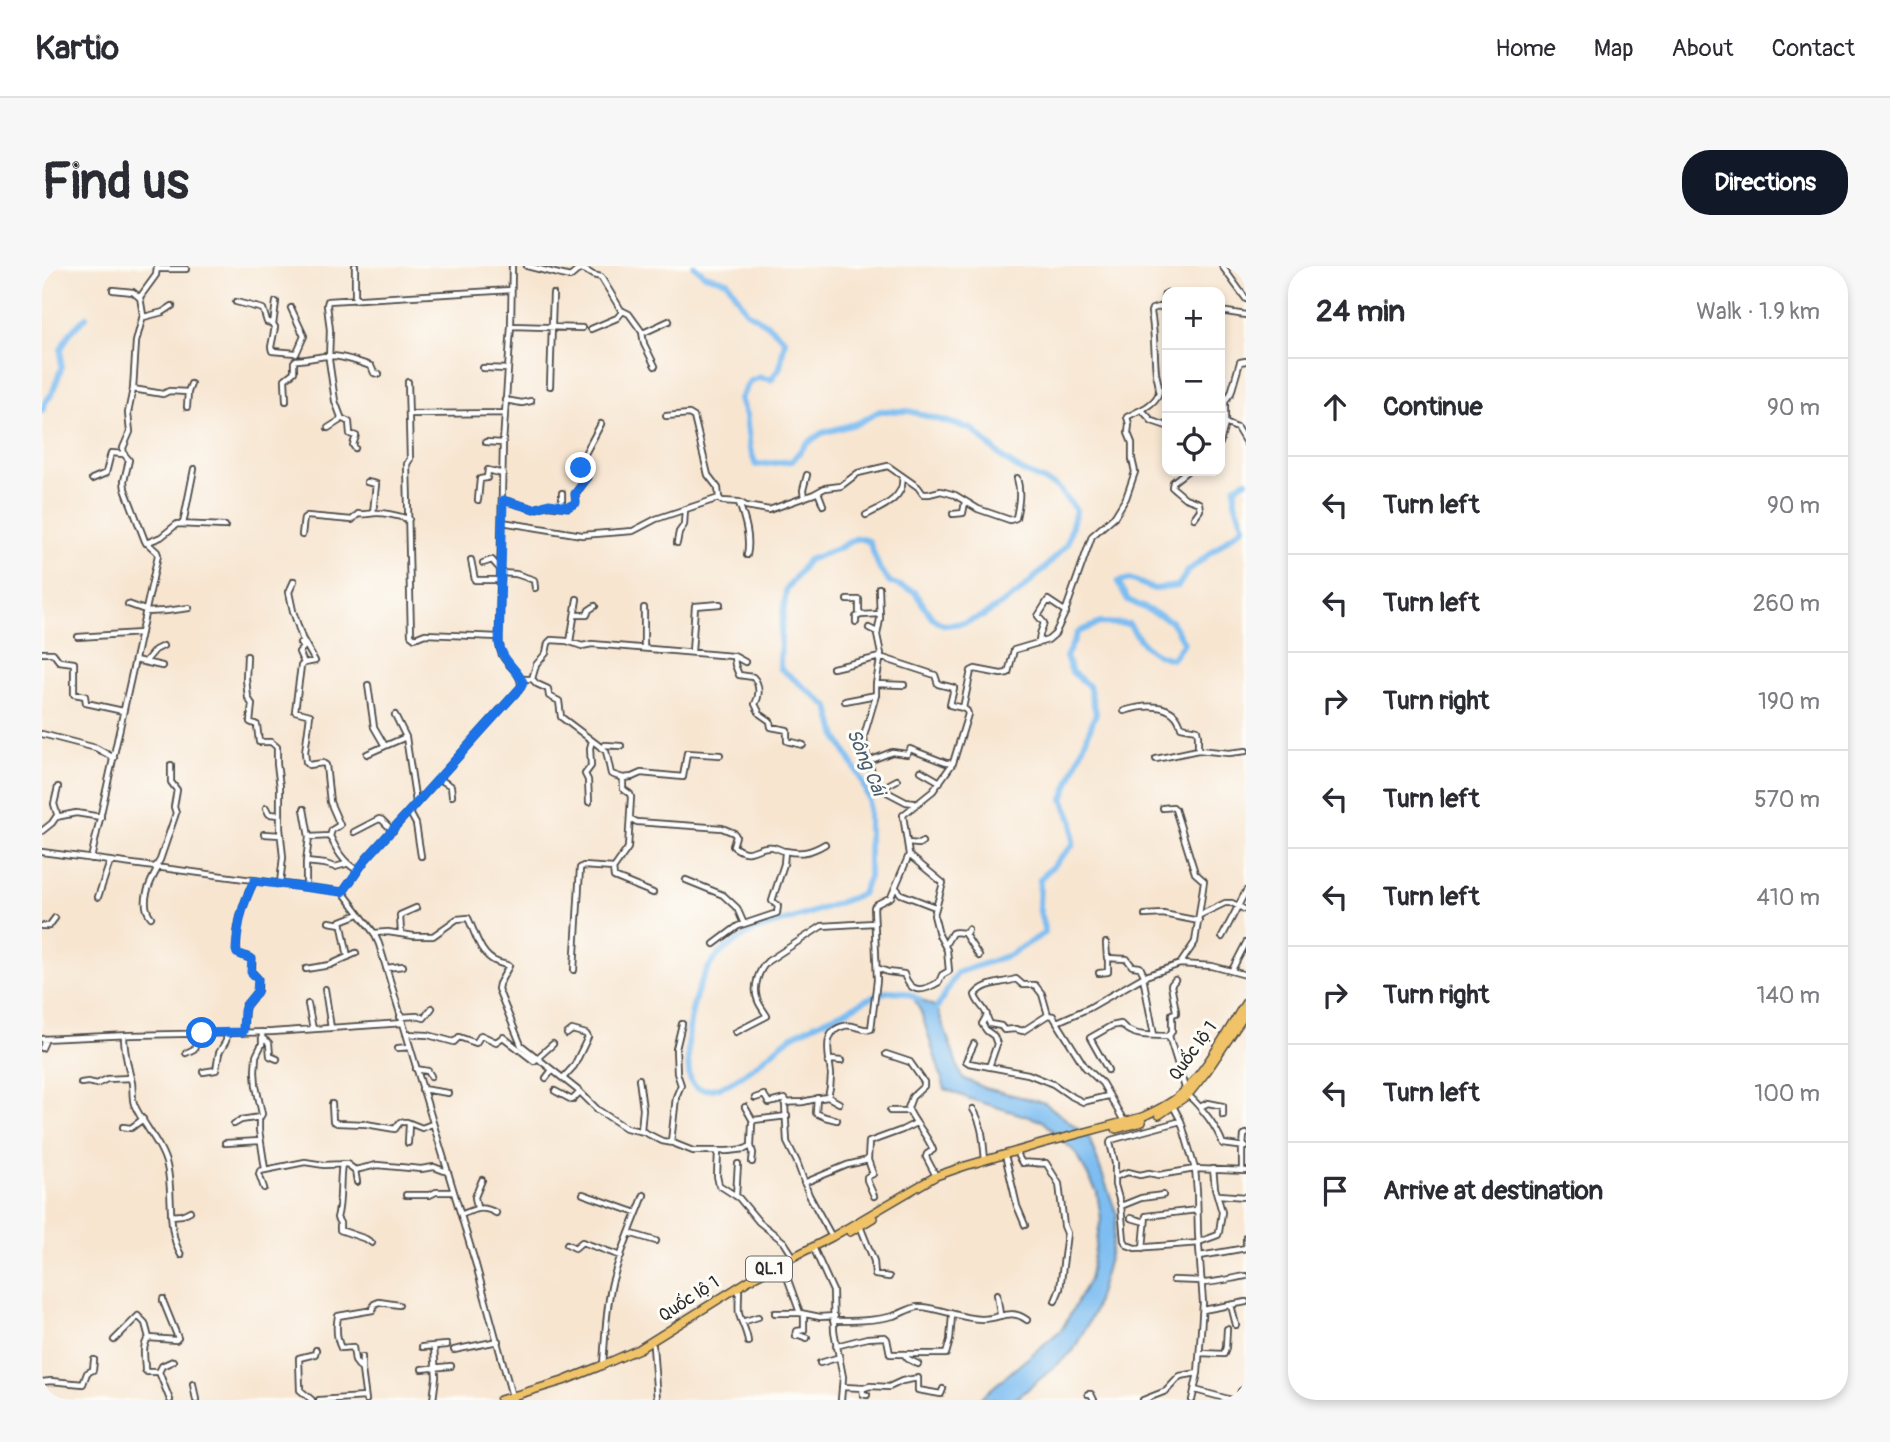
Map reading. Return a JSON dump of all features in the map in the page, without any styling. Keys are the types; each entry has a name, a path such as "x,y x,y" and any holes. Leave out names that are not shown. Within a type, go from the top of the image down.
{"highway":[{"name":"Quốc lộ 1","path":"1123,1125 1142,1118 1187,1092 1246,1002"},
{"name":"Quốc lộ 1","path":"1123,1125 1148,1120 1173,1106 1207,1071 1246,1013"},
{"name":"QL.1","path":"1041,1146 1123,1125"},
{"name":"Quốc lộ 1","path":"500,1400 513,1399 588,1376 653,1346 738,1291 936,1176 1041,1146"},
{"name":"Quốc lộ 1","path":"513,1399 603,1365 658,1338 745,1282 793,1256 860,1226 940,1179 1018,1156 1041,1146"}],"street":[{"path":"355,266 355,299"},
{"path":"343,892 357,870 523,682 504,658 499,637 504,413 512,326 512,266"},
{"path":"527,266 570,277 581,269 600,277 623,311 629,314 643,333 655,366"},
{"path":"1222,266 1246,299"},
{"path":"140,298 156,275 157,267 186,269"},
{"path":"91,859 158,555 146,543 124,481 129,460 124,454 124,446 130,432 128,413 133,389 136,337 143,317 143,308 140,298 133,292 113,290"},
{"path":"341,418 335,401 329,357 328,302 511,290"},
{"path":"550,386 553,295"},
{"path":"236,302 262,308 267,322 273,325"},
{"path":"276,302 272,351 296,353"},
{"path":"143,317 163,312 172,306"},
{"path":"963,708 972,670 1008,673 1014,650 1051,638 1055,634 1066,612 1092,536 1115,516 1129,489 1135,470 1126,418 1142,410 1158,394 1151,312 1152,309 1162,306"},
{"path":"286,401 285,379 294,371 296,353 304,336 290,308"},
{"path":"591,329 614,319 623,311"},
{"path":"1225,312 1246,315"},
{"path":"643,333 669,321"},
{"path":"512,326 582,328"},
{"path":"295,361 341,357 371,366 374,373 379,374"},
{"path":"1224,413 1225,401 1231,393 1240,362 1246,361"},
{"path":"483,368 508,369"},
{"path":"408,382 410,460 407,464 412,636 417,638 425,634 499,637"},
{"path":"187,407 191,384"},
{"path":"133,389 163,394 169,391 188,392"},
{"path":"505,400 522,403 531,401"},
{"path":"1142,410 1152,421 1162,424"},
{"path":"409,414 504,413"},
{"path":"666,416 689,414 694,417 708,475 719,490 719,498"},
{"path":"328,428 341,418"},
{"path":"341,418 349,422 350,434 356,436 353,445 355,448"},
{"path":"503,500 534,509 547,505 568,507 576,503 575,494 587,478 581,470 581,461 601,424"},
{"path":"1225,425 1237,428 1246,443"},
{"path":"486,442 503,443"},
{"path":"92,480 106,473 112,453 124,454"},
{"path":"719,498 724,502 738,502 767,510 825,488 841,486 858,474 884,466 891,467 918,487 923,494 941,491 957,495 965,502 1007,520 1015,519 1019,505 1017,478"},
{"path":"183,524 194,469"},
{"path":"478,500 480,480 487,478 488,470 503,474"},
{"path":"804,498 807,475"},
{"path":"866,515 889,504 902,486 902,475"},
{"path":"1180,476 1172,487 1185,498 1199,503 1200,510 1194,518"},
{"path":"368,482 376,484 373,513"},
{"path":"818,492 823,505"},
{"path":"562,493 562,506"},
{"path":"502,522 582,535 636,531 653,520 719,498"},
{"path":"738,502 745,515 749,548 747,555"},
{"path":"953,514 963,513 965,502"},
{"path":"677,543 684,523 685,509"},
{"path":"302,535 306,516 352,520 359,514 388,513 409,519"},
{"path":"146,543 161,537 176,524 225,526"},
{"path":"471,560 475,580 500,580"},
{"path":"484,563 492,560 501,571 534,580 535,588"},
{"path":"294,581 289,591 293,611 302,638 315,659 314,662 304,663 300,668 295,711 312,716 305,759 307,764 323,763 326,767 328,795 340,825 332,830 330,836 346,864 357,870"},
{"path":"879,588 880,614 877,632 881,652 876,695 864,736 865,749 872,772 887,793 915,803"},
{"path":"570,642 578,599"},
{"path":"847,600 859,600 860,615"},
{"path":"1040,642 1044,622 1038,616 1048,600 1066,612"},
{"path":"128,604 145,611 189,608"},
{"path":"692,652 695,606 720,604"},
{"path":"575,615 587,615 595,606"},
{"path":"644,608 644,648"},
{"path":"856,622 856,617 860,615 880,614"},
{"path":"869,628 877,632"},
{"path":"78,637 141,633"},
{"path":"532,679 550,641 582,646 592,644 737,656 746,662"},
{"path":"300,643 303,648 299,652 304,663"},
{"path":"145,662 155,650 163,646"},
{"path":"42,653 53,653 59,661 74,663 74,694 85,696 86,703 123,711"},
{"path":"247,656 246,679 248,698 252,704 250,722 257,724 259,742 271,742 277,747 283,861 280,883"},
{"path":"734,656 739,675 752,677 757,682 758,699 755,704 760,714 770,721 771,727 787,730 787,741 803,745"},
{"path":"828,1097 831,1076 828,1047 832,1033 846,1025 870,1030 873,1023 877,980 875,905 891,897 909,855 902,818 915,803 933,791 953,763 968,714 963,708 950,705 954,688 938,684 935,675 880,657 833,668"},
{"path":"135,660 162,666"},
{"path":"521,679 532,679 548,689 550,697 559,701 561,716 607,753 611,774 623,778 640,773 683,776 687,753 720,755"},
{"path":"876,684 904,685"},
{"path":"368,685 374,727 385,746"},
{"path":"845,701 876,695"},
{"path":"1124,711 1146,706 1169,710 1178,718 1181,727 1196,730 1198,750"},
{"path":"396,715 406,737 416,804"},
{"path":"42,734 96,748 114,758"},
{"path":"367,754 406,737"},
{"path":"589,802 588,779 585,774 591,766 592,741"},
{"path":"601,748 605,745 621,746"},
{"path":"869,761 892,752 907,754 910,749 946,763 953,763"},
{"path":"1156,759 1198,750 1229,753 1246,751"},
{"path":"151,917 147,912 147,889 176,813 174,807 177,790 171,782 171,765"},
{"path":"921,771 940,782"},
{"path":"623,778 624,790 631,796 628,850 613,868 614,877 653,893"},
{"path":"439,779 451,786 452,796"},
{"path":"883,788 897,780"},
{"path":"58,787 54,808 58,817"},
{"path":"1163,808 1174,807 1195,873 1204,881 1195,942 1180,964"},
{"path":"266,808 269,814 280,815"},
{"path":"304,809 309,837 306,887"},
{"path":"409,811 416,826 421,856"},
{"path":"42,831 58,817 76,813 101,817"},
{"path":"630,818 637,822 729,830 736,834 734,847 745,853 771,847 799,854 825,844"},
{"path":"354,832 379,819 393,831"},
{"path":"264,834 281,835"},
{"path":"309,837 330,836"},
{"path":"907,842 922,842"},
{"path":"714,944 744,924 778,912 778,906 772,901 785,863 784,851"},
{"path":"42,852 343,892 374,933 386,968 461,1215 513,1399"},
{"path":"876,968 904,974 906,982 915,989 939,982 942,975 948,971 948,954 934,917 943,881 909,855"},
{"path":"98,897 110,862"},
{"path":"306,862 335,867 346,864"},
{"path":"574,970 580,867 613,868"},
{"path":"686,880 726,898 737,908 744,924"},
{"path":"243,1032 244,1011 257,992 258,981 251,972 252,959 237,953 237,931 244,902 254,881"},
{"path":"896,888 901,894 935,907"},
{"path":"1222,937 1246,891"},
{"path":"1145,915 1200,918 1224,902 1246,910"},
{"path":"401,933 400,915 416,908"},
{"path":"348,957 341,924 343,919 359,914"},
{"path":"42,926 49,926 54,918"},
{"path":"374,933 431,936 457,919 467,918 491,958 495,962 509,965 498,989 520,1042 537,1060 563,1078 598,1110 626,1128 693,1151 742,1149 751,1146"},
{"path":"329,922 341,924"},
{"path":"736,1032 767,1016 756,995 761,968 768,961 822,926 874,923"},
{"path":"945,946 952,933 966,931 979,956"},
{"path":"1100,973 1108,972 1106,943"},
{"path":"1232,970 1246,943"},
{"path":"306,969 330,965 356,953"},
{"path":"1108,959 1127,959 1132,966 1140,967 1154,1035"},
{"path":"1057,1022 1144,977 1180,964 1212,966 1246,975"},
{"path":"386,968 403,966"},
{"path":"1048,1015 1040,990 1035,985 1022,984 1016,979 985,986 976,993 976,999 984,1008 990,1024 1001,1026 1004,1030 1023,1031 1048,1015 1054,1016 1086,1067 1099,1079 1123,1125 1133,1135"},
{"path":"1175,980 1171,985 1176,1013 1172,1014 1172,1031 1169,1036 1187,1092 1221,1137 1223,1144 1244,1147"},
{"path":"325,989 331,1028"},
{"path":"309,1004 313,1029"},
{"path":"400,1017 424,1018 432,1008"},
{"path":"987,1017 982,1024 994,1036 997,1044 989,1067"},
{"path":"42,1048 44,1039 243,1032 262,1035 403,1023"},
{"path":"671,1142 676,1097 681,1084 677,1073 676,1049 682,1024"},
{"path":"1108,1070 1091,1038 1111,1026 1121,1024 1125,1029 1141,1036 1169,1036"},
{"path":"563,1078 574,1066 588,1037 572,1030 568,1034"},
{"path":"186,1053 195,1048 202,1033"},
{"path":"203,1073 217,1069 227,1033"},
{"path":"406,1034 428,1035 454,1042 459,1037 476,1043 481,1034 496,1042 503,1037 533,1060 537,1060"},
{"path":"262,1035 269,1043 271,1057 277,1059"},
{"path":"262,1035 255,1071 262,1114 259,1130 265,1169"},
{"path":"128,1036 124,1051 131,1078 133,1102 167,1164 178,1250 181,1255"},
{"path":"537,1060 553,1044"},
{"path":"974,1044 967,1062 976,1066 1017,1071 1039,1078 1083,1102 1108,1096"},
{"path":"398,1048 410,1047"},
{"path":"886,1054 910,1062 924,1082 924,1086 908,1104 916,1123 932,1145 933,1150 926,1157 936,1176"},
{"path":"828,1063 832,1060 841,1061"},
{"path":"416,1069 428,1071 431,1076"},
{"path":"546,1078 551,1071"},
{"path":"81,1083 97,1084 107,1079 131,1078"},
{"path":"639,1079 643,1109 641,1131"},
{"path":"422,1089 448,1093"},
{"path":"555,1091 572,1100 580,1092"},
{"path":"755,1098 764,1095 769,1103 785,1099 787,1102 804,1102 828,1097 839,1103"},
{"path":"817,1098 816,1113 837,1120"},
{"path":"787,1102 784,1106 787,1116 786,1140 832,1237"},
{"path":"1200,1107 1208,1103 1223,1106 1223,1115"},
{"path":"332,1104 335,1122 395,1129 399,1122 422,1128 432,1124"},
{"path":"1173,1106 1181,1121 1195,1169 1203,1310 1198,1373 1192,1400"},
{"path":"745,1107 753,1121 752,1162"},
{"path":"973,1109 979,1118 983,1135 985,1160"},
{"path":"890,1111 909,1111"},
{"path":"753,1121 787,1116"},
{"path":"234,1124 260,1117"},
{"path":"123,1127 131,1128 143,1119"},
{"path":"1148,1120 1151,1129"},
{"path":"1181,1121 1110,1142 1125,1242 1135,1248 1143,1248 1199,1242 1218,1234 1222,1212 1213,1169"},
{"path":"874,1196 867,1180 867,1177 873,1174 868,1160 869,1142 916,1123"},
{"path":"408,1143 409,1124"},
{"path":"1115,1178 1128,1172 1159,1175 1195,1169 1244,1171 1246,1134"},
{"path":"225,1143 260,1141"},
{"path":"718,1151 717,1181 737,1196 760,1222 784,1242 793,1256"},
{"path":"1018,1156 1022,1163 1046,1163 1059,1184 1067,1233 1060,1289 1055,1301"},
{"path":"1006,1159 1017,1206 1025,1225"},
{"path":"804,1182 868,1160"},
{"path":"264,1188 259,1173 265,1169 305,1162 349,1165 355,1170 357,1182"},
{"path":"342,1164 338,1218 340,1230 372,1243"},
{"path":"737,1196 738,1164"},
{"path":"355,1170 380,1165 421,1170 434,1167 447,1172"},
{"path":"477,1208 475,1197 482,1180"},
{"path":"406,1195 454,1192"},
{"path":"583,1194 637,1213"},
{"path":"603,1365 610,1295 621,1256 644,1195"},
{"path":"1121,1206 1141,1198 1163,1195"},
{"path":"1218,1195 1246,1196"},
{"path":"461,1215 477,1208 496,1213"},
{"path":"1143,1248 1146,1216 1197,1210"},
{"path":"173,1216 190,1211"},
{"path":"1131,1219 1145,1222"},
{"path":"455,1223 463,1223"},
{"path":"860,1226 874,1261 875,1275 889,1277"},
{"path":"629,1233 656,1241"},
{"path":"1200,1256 1246,1248 1246,1237"},
{"path":"567,1244 575,1248 582,1242 621,1256"},
{"path":"814,1248 833,1291 836,1346 843,1374 841,1400"},
{"path":"783,1266 802,1314 804,1330 797,1331 796,1335 807,1338"},
{"path":"1173,1280 1212,1283 1246,1276"},
{"path":"738,1291 739,1314 747,1331 748,1342"},
{"path":"997,1294 1000,1314"},
{"path":"149,1338 178,1338 163,1298"},
{"path":"362,1369 355,1362 352,1347 340,1347 336,1326 339,1315 373,1310 374,1304 379,1302 399,1305"},
{"path":"1203,1310 1246,1302"},
{"path":"1231,1305 1236,1325"},
{"path":"775,1313 834,1319 885,1318 920,1307 982,1320 1000,1314 1018,1314 1027,1320"},
{"path":"836,1346 867,1338 885,1337 890,1354 946,1354 952,1315"},
{"path":"114,1340 138,1316 145,1323 149,1338"},
{"path":"743,1322 758,1317"},
{"path":"1200,1353 1224,1354 1227,1329"},
{"path":"149,1338 144,1345 145,1371 159,1372"},
{"path":"454,1350 498,1341"},
{"path":"422,1347 447,1345"},
{"path":"433,1400 436,1380 434,1346"},
{"path":"653,1346 657,1400"},
{"path":"312,1400 300,1390 299,1358 315,1354 316,1350"},
{"path":"904,1354 918,1364"},
{"path":"319,1400 365,1399 362,1357"},
{"path":"820,1363 840,1357"},
{"path":"42,1382 83,1384 87,1373 93,1370 94,1360"},
{"path":"169,1400 159,1372 162,1366 173,1360"},
{"path":"422,1369 451,1366"},
{"path":"1143,1400 1166,1391 1178,1377 1198,1373"},
{"path":"842,1387 889,1387 918,1378 918,1390 942,1394 943,1389"},
{"path":"193,1384 196,1400"},
{"path":"862,1388 863,1394 867,1395"},
{"path":"1238,1400 1240,1392 1246,1388"},
{"path":"1195,1390 1232,1400"},
{"path":"1088,1394 1094,1400"}],"water":[{"path":"912,995 937,1008 962,1078 985,1088 1045,1103 1089,1137 1117,1215 1111,1251 1094,1312 1073,1351 1015,1400 978,1400 1062,1329 1089,1280 1101,1219 1097,1192 1075,1152 1042,1121 945,1089 921,1012"}],"waterway":[{"name":"Sông Cái","path":"694,266 705,275 727,281 747,312 767,324 785,340 780,367 771,380 761,377 750,381 740,399 756,465 792,461 806,444 822,433 858,423 880,411 909,411 972,429 1005,460 1056,486 1076,510 1067,544 1043,570 1017,594 983,616 964,623 944,625 932,618 915,592 890,582 880,570 869,541 857,538 808,560 786,590 780,668 829,707 837,737 861,779 869,800 869,877 862,894 751,932 721,952 713,961 696,995 690,1020 688,1068 691,1081 697,1088 702,1089 725,1085 748,1072 788,1039 872,997 899,992 919,1000"},
{"path":"42,411 52,394 61,369 61,349 69,334 86,317"},
{"path":"933,1015 957,973 1009,955 1045,933 1039,907 1040,879 1073,845 1073,823 1063,799 1096,713 1089,686 1072,672 1066,657 1078,632 1100,623 1129,624 1147,647 1172,659 1184,643 1171,621 1128,600 1118,582 1130,579 1154,589 1178,586 1188,571 1244,526 1235,502 1235,487 1246,481"}],"route":[{"path":"202,1033 243,1032 245,1007 258,990 258,979 251,972 252,959 237,953 236,950 244,902 254,881 343,892 366,859 521,687 523,682 504,658 499,643 503,500 534,509 549,504 569,507 576,503 575,494 587,478 581,468"}]}
